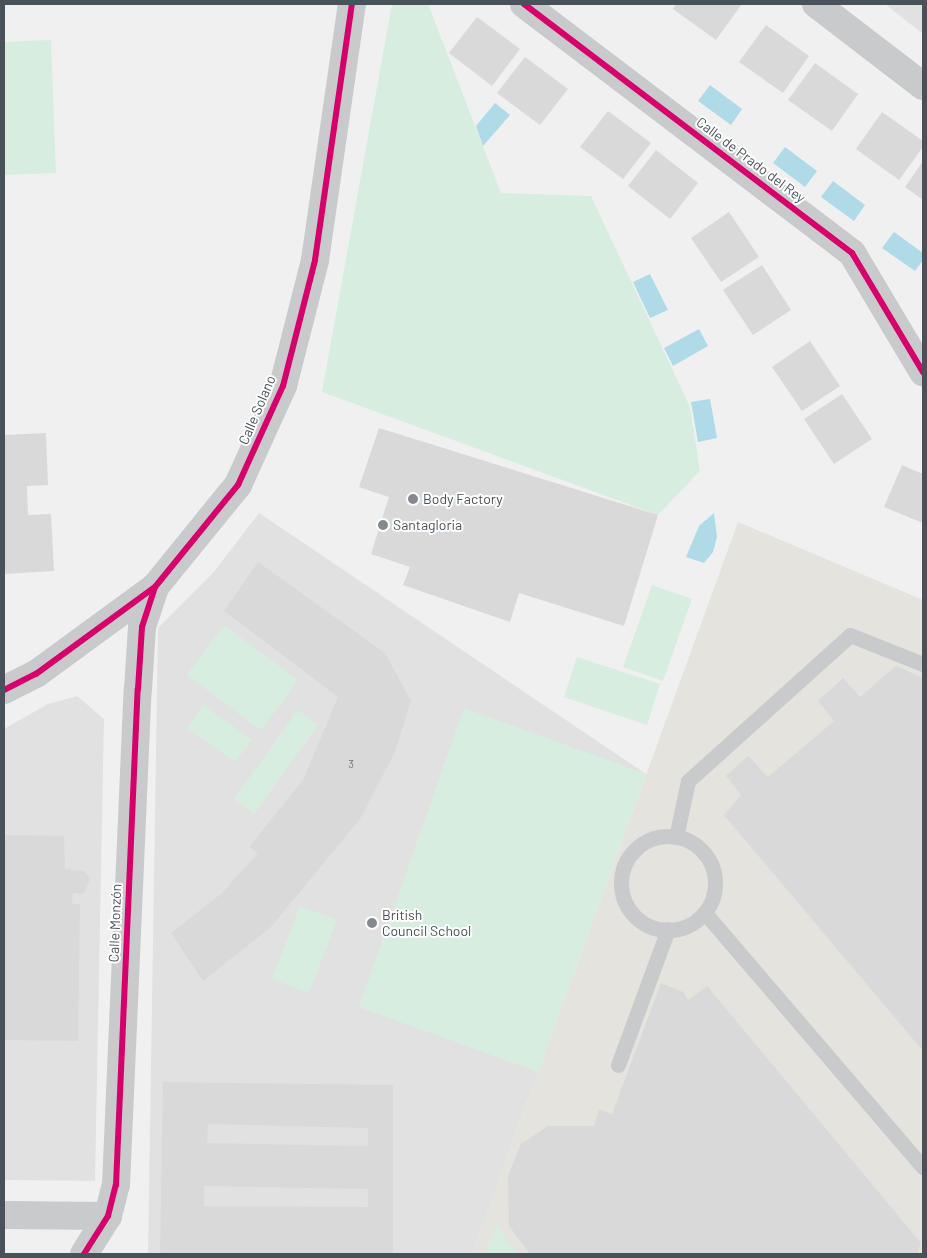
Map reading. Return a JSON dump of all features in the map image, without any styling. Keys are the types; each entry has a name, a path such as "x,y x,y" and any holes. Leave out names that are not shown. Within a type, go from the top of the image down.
{"street":[{"name":"Calle Solano","path":"4,690 36,674 155,587 238,485 284,386 315,260 352,4"},
{"name":"Calle de Prado del Rey","path":"524,4 852,253 923,372"},
{"path":"816,4 923,86"},
{"name":"Calle Monzón","path":"84,1254 108,1216 116,1184 142,628 155,587"},
{"path":"4,1215 108,1216"}],"lane":[{"path":"676,837 688,782 850,635 923,664"},
{"path":"660,837 676,837 691,843 704,853 712,867 715,883 713,899 705,913 693,924 668,929 650,927 637,919 624,901 620,879 624,864 644,842 660,837"},
{"path":"705,913 923,1167"},
{"path":"618,1065 668,929"}],"shaded area":[{"path":"885,4 923,4 923,34"},
{"name":"British Council School","path":"259,513 646,774 472,1254 148,1254 158,628 213,573"},
{"path":"738,522 923,600 923,1254 472,1254"},
{"path":"77,696 104,719 95,1181 4,1180 4,729 48,704"}],"green space":[{"path":"392,4 428,4 501,193 591,196 690,407 700,471 658,515 322,392"},
{"path":"51,40 56,173 4,175 4,42"},
{"path":"652,585 692,599 663,681 623,667"},
{"path":"224,625 298,680 261,730 187,675"},
{"path":"577,657 660,684 647,725 564,697"},
{"path":"203,705 252,740 235,762 187,728"},
{"path":"464,708 646,774 538,1072 359,1007"},
{"path":"298,710 318,725 254,814 234,799"},
{"path":"300,906 337,920 309,993 272,979"},
{"path":"496,1225 516,1252 518,1254 485,1254"}],"water":[{"path":"710,85 742,109 731,125 698,101"},
{"path":"495,103 510,115 483,146 476,126"},
{"path":"785,147 817,171 805,187 773,163"},
{"path":"833,181 865,205 854,221 821,197"},
{"path":"894,232 923,253 923,260 915,271 882,248"},
{"path":"650,274 668,310 650,318 633,282"},
{"path":"699,329 708,346 673,366 664,348"},
{"path":"710,399 717,438 698,442 691,402"},
{"path":"714,513 717,537 713,552 704,563 686,557 699,526"}],"building":[{"path":"676,4 742,4 716,40 673,9"},
{"path":"477,17 520,49 492,86 449,53"},
{"path":"766,25 809,56 783,93 739,62"},
{"path":"525,57 568,89 540,125 497,93"},
{"path":"815,63 858,94 832,131 788,100"},
{"path":"608,111 651,143 623,179 580,147"},
{"path":"882,112 923,141 923,147 899,180 856,149"},
{"path":"656,150 698,183 670,219 628,186"},
{"path":"923,161 923,200 905,187"},
{"path":"729,212 759,257 721,282 691,238"},
{"path":"762,265 791,310 753,335 723,290"},
{"path":"810,341 840,386 802,411 772,367"},
{"path":"842,394 872,439 834,464 804,419"},
{"path":"379,428 658,515 624,626 519,593 510,622 403,585 410,567 371,554 389,497 359,487"},
{"path":"46,433 48,485 27,486 28,515 51,514 54,571 4,574 4,435"},
{"path":"902,465 923,474 923,523 884,507"},
{"path":"258,562 385,653 411,701 395,752 360,819 271,927 203,981 171,933 222,893 258,853 249,847 303,780 338,697 224,611"},
{"path":"896,666 923,678 923,1051 724,815 741,795 726,776 748,756 768,777 834,721 818,701 843,678 860,697"},
{"path":"4,835 64,836 65,869 84,871 90,879 83,894 73,893 72,904 80,904 78,1041 4,1040"},
{"path":"661,983 683,992 688,1000 707,986 921,1243 917,1254 530,1254 509,1226 508,1176 521,1144 548,1126 594,1126 599,1109 612,1114"},
{"path":"163,1082 393,1085 393,1254 160,1254","holes":["208,1124 368,1128 368,1146 207,1143","204,1186 368,1189 368,1207 204,1206"]}],"cycle path":[{"path":"4,690 36,674 155,587 238,485 283,386 315,260 352,4"},
{"path":"524,4 852,253 923,372"},
{"path":"84,1254 108,1216 116,1185 142,627 155,587"}],"place":[{"name":"Body Factory","path":"413,499"},
{"name":"Santagloria","path":"383,525"},
{"name":"British Council School","path":"372,923"}]}
